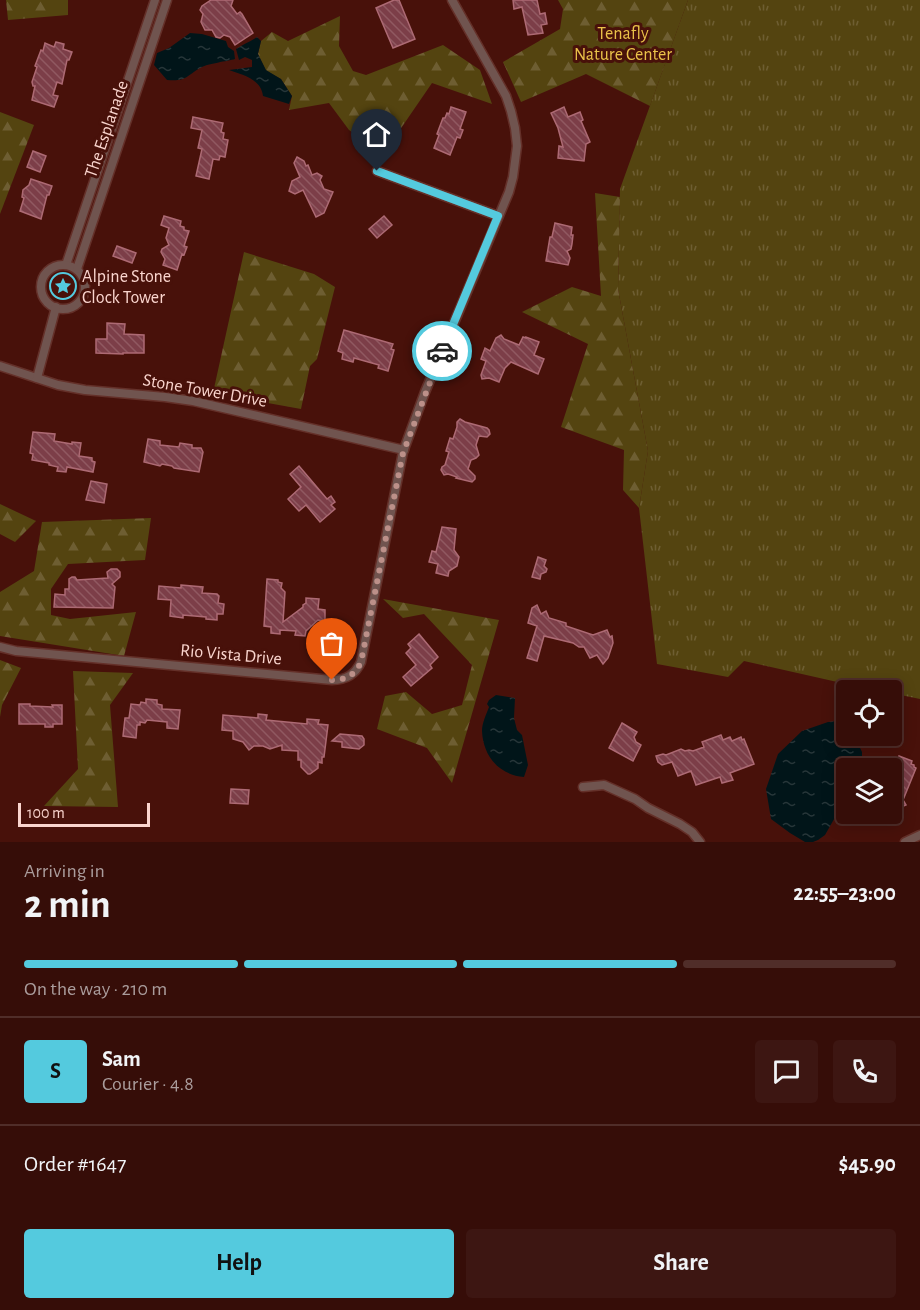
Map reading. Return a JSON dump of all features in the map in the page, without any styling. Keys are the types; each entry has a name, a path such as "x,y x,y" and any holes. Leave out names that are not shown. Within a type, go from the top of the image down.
{"street":[{"name":"The Esplanade","path":"66,265 155,0"},
{"name":"The Esplanade","path":"77,269 167,0"},
{"name":"Rio Vista Drive","path":"0,647 25,652 332,680 346,679 357,669 361,662 404,450 450,332 509,192 513,177 517,146 511,111 501,86 452,0"},
{"path":"377,171 498,216"},
{"path":"66,265 77,269 85,287 81,300 63,309 50,304 42,292 43,278 47,272 52,268 66,265"},
{"path":"37,378 56,307"},
{"name":"Stone Tower Drive","path":"0,366 58,385 193,401 404,450"},
{"path":"583,787 604,786 635,799 692,832 700,842"},
{"path":"905,842 920,835"}],"green space":[{"path":"6,0 68,0 68,15 8,20"},
{"name":"Tenafly Nature Center","path":"558,0 688,0 650,106 586,74 521,102 503,62 560,29 563,9"},
{"path":"688,0 920,0 920,699 902,695 902,680 836,682 744,661 728,677 657,664 639,508 648,451 618,289 620,189"},
{"path":"340,16 339,46 353,71 366,75 443,45 480,70 492,104 432,83 384,153 349,130 329,103 289,110 292,96 281,79 266,71 258,54 261,41 272,32 288,41"},
{"path":"0,112 34,125 0,214"},
{"path":"595,193 620,197 618,289 648,451 639,508 623,490 624,450 561,427 588,344 522,312 572,287 601,296"},
{"path":"244,252 314,274 335,287 317,359 310,366 301,409 213,393"},
{"path":"0,504 36,521 15,542 0,534"},
{"path":"151,518 145,560 68,564 51,589 51,615 70,619 136,612 124,656 0,636 0,592 34,571 42,522"},
{"path":"383,599 499,620 452,783 427,748 377,729 385,696 406,692 432,714 462,705 472,665 424,614 403,618"},
{"path":"0,660 21,668 2,705 0,717"},
{"path":"73,671 133,673 110,705 118,807 44,806 78,769"}],"water":[{"path":"190,33 226,41 228,47 234,51 235,59 205,66 183,79 167,80 154,65 157,53 169,48"},
{"path":"257,37 261,41 258,54 266,70 281,79 292,96 289,104 263,96 259,85 229,70 252,67 252,60 245,57 239,60 236,49"},
{"path":"496,695 515,698 514,718 517,730 522,735 528,765 524,777 500,768 485,748 482,731 489,707 487,704"},
{"path":"836,721 836,746 859,746 862,758 836,758 836,816 825,835 813,842 805,842 771,819 766,789 778,754 802,731"}],"building":[{"path":"211,0 233,0 231,6 237,14 240,12 242,14 253,33 235,45 230,37 224,35 220,38 216,37 212,30 205,30 201,22 203,14 200,10"},
{"path":"399,0 415,39 393,48 376,8"},
{"path":"513,0 537,0 540,14 545,13 547,24 541,25 543,33 528,35 522,7 514,9"},
{"path":"56,42 64,44 63,49 72,52 67,60 62,84 57,82 53,95 58,96 54,107 32,100 35,86 32,82 37,67 35,66 45,43 54,47"},
{"path":"451,107 466,112 460,129 463,130 460,138 457,137 450,155 434,148 443,118 447,113 449,114"},
{"path":"564,107 568,117 580,112 583,120 581,121 590,142 586,144 584,161 558,158 559,146 563,147 551,113"},
{"path":"193,117 223,123 221,132 224,133 223,139 228,140 225,157 220,156 219,160 213,159 209,179 196,176 202,149 198,148 202,130 191,128"},
{"path":"33,151 46,156 40,172 27,167"},
{"path":"297,157 304,161 306,166 308,165 312,175 317,173 322,176 320,180 324,189 333,192 324,213 316,217 303,190 295,194 289,191 292,181 300,177 294,163"},
{"path":"31,179 52,186 47,195 41,219 20,211 24,198 22,197 23,190 29,185"},
{"path":"164,216 181,221 180,226 189,231 184,246 187,247 177,270 163,265 165,259 161,252 169,245 166,238 169,228 161,225"},
{"path":"384,216 392,225 377,238 369,229"},
{"path":"555,223 572,227 571,249 567,251 570,258 568,265 546,261"},
{"path":"117,246 136,253 132,263 113,256"},
{"path":"107,323 125,324 124,334 144,335 144,353 96,353 96,339 107,339"},
{"path":"344,330 393,344 391,349 394,350 388,371 378,368 379,365 354,358 353,362 342,359 343,353 338,351"},
{"path":"501,335 504,339 519,345 523,337 539,342 534,355 544,359 538,374 511,362 505,368 499,382 489,378 482,379 481,375 486,361 481,359 485,348 490,351 496,338"},
{"path":"460,419 487,428 490,434 487,437 479,436 476,445 479,455 471,460 468,469 475,476 472,482 448,474 444,475 441,470 449,452 446,451 450,438 453,439 457,422"},
{"path":"33,432 55,434 54,441 81,443 79,456 92,458 95,462 93,472 67,467 66,472 57,471 58,467 49,465 49,463 32,460 33,454 30,453"},
{"path":"148,439 160,441 160,445 179,447 180,443 192,445 192,448 201,448 203,452 199,472 144,462"},
{"path":"299,466 327,499 331,496 335,502 331,505 335,509 320,522 306,505 299,511 288,499 301,487 290,474"},
{"path":"91,481 107,484 104,503 86,500"},
{"path":"442,527 456,529 454,550 459,557 457,566 449,571 448,576 436,573 438,564 429,562 432,551 436,552"},
{"path":"538,557 546,560 544,566 547,569 541,574 540,579 532,577"},
{"path":"117,569 120,572 120,577 112,584 115,587 113,608 54,607 55,594 65,595 65,589 69,589 69,579 72,577 77,580 108,578 107,572"},
{"path":"267,579 278,580 282,583 281,588 285,592 283,622 303,607 306,598 319,599 318,609 325,610 325,621 318,620 306,631 305,636 295,635 296,631 280,630 280,634 271,633 271,627 264,626"},
{"path":"181,585 203,587 202,593 217,594 218,603 224,604 223,614 217,614 217,620 183,615 183,618 170,616 171,600 158,599 159,586 181,588"},
{"path":"537,605 541,614 546,611 549,618 566,623 566,626 593,635 607,630 610,637 612,636 613,643 608,658 603,664 597,655 590,658 584,647 544,636 537,661 527,658 537,626 528,623 532,608"},
{"path":"419,634 438,657 430,665 432,668 411,686 403,677 416,665 406,653 411,648 408,644"},
{"path":"146,699 157,700 157,704 162,705 162,709 180,710 178,729 167,728 167,722 147,720 137,725 136,738 123,736 125,718 129,718 131,704 146,703"},
{"path":"19,704 53,707 52,705 62,705 62,724 45,727 45,724 19,724"},
{"path":"258,714 267,715 266,720 307,724 307,719 319,720 318,724 328,725 324,757 322,757 322,763 318,762 318,768 308,774 301,767 298,751 282,750 282,745 270,749 254,746 249,750 243,742 233,739 233,731 222,730 223,715 258,718"},
{"path":"622,723 637,732 634,737 641,745 633,761 609,748"},
{"path":"340,734 362,736 364,745 359,749 342,747 342,742 332,741"},
{"path":"721,735 723,740 730,737 732,741 741,737 742,740 744,739 754,764 730,773 733,780 722,783 720,777 696,785 691,771 678,776 672,762 662,765 658,762 656,756 681,749 693,751 704,747 702,742"},
{"path":"899,756 912,761 911,764 916,768 903,800 906,805 902,807 902,758 898,758"},
{"path":"231,789 249,790 248,804 230,803"}],"way so far":[{"path":"332,680 346,679 352,675 361,662 403,453 442,351"}],"place":[{"name":"Alpine Stone Clock Tower","path":"63,286"}],"route":[{"path":"377,171 498,216 442,351"}]}
